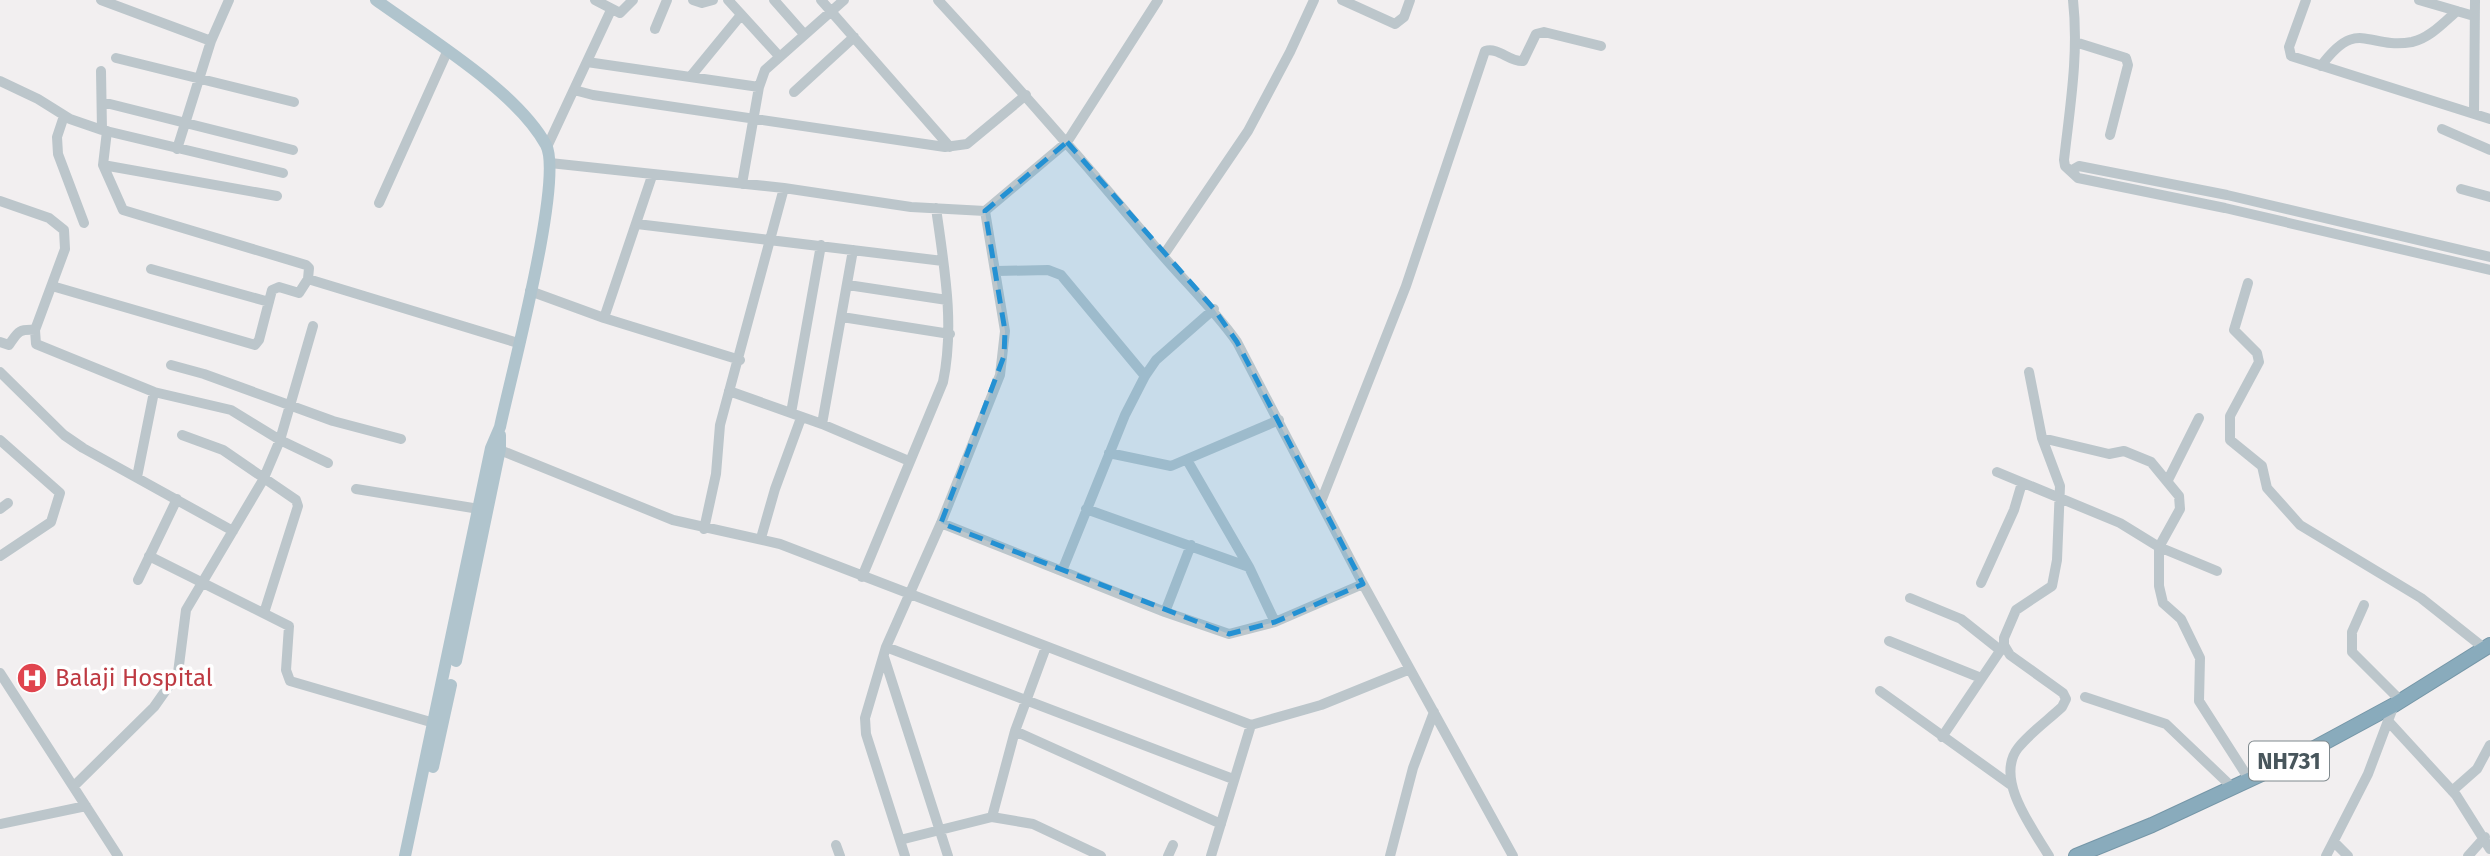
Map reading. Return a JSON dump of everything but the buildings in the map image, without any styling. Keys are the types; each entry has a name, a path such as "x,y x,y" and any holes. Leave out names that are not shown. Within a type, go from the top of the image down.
{"highway":[{"name":"NH731","path":"2076,856 2152,825 2296,758 2398,703 2487,646"}],"main road":[{"path":"376,0 522,112 547,148 550,163 547,205 414,856"},
{"path":"405,856 479,509 496,449"}],"street":[{"path":"101,0 211,41"},
{"path":"177,149 211,41 229,0"},
{"path":"595,0 611,10 623,12 633,0"},
{"path":"655,29 667,0"},
{"path":"693,0 702,3 713,0"},
{"path":"728,0 779,56"},
{"path":"774,0 804,34"},
{"path":"821,0 950,147"},
{"path":"742,184 759,88 765,70 844,0"},
{"path":"938,0 1026,95 1163,256 1214,309 1237,342 1322,499 1363,584 1514,856"},
{"path":"550,163 652,176 785,188 936,208 985,211 1067,142 1158,0"},
{"path":"1163,256 1248,131 1314,0"},
{"path":"1342,0 1395,24 1404,17 1410,0"},
{"path":"2073,0 2076,42 2064,160 2065,166 2078,178 2225,208 2490,270"},
{"path":"2306,0 2289,54 2295,58 2490,119"},
{"path":"2419,0 2474,16"},
{"path":"2474,114 2475,0"},
{"path":"547,148 611,10"},
{"path":"2321,66 2334,49 2347,39 2413,42 2430,33 2457,11"},
{"path":"691,76 741,15"},
{"path":"1322,499 1410,274 1485,51 1493,50 1523,61 1533,38 1539,32 1601,46"},
{"path":"794,92 854,37"},
{"path":"2076,42 2126,58 2128,65 2110,135"},
{"path":"379,203 447,52"},
{"path":"116,58 294,102"},
{"path":"587,62 759,88"},
{"path":"52,286 252,344 259,340 275,287 299,293 308,279 309,268 306,265 123,210 103,165 105,131 101,71"},
{"path":"0,81 38,99 64,116 105,131 283,173"},
{"path":"574,90 753,120 950,147 967,144 1026,95"},
{"path":"102,102 293,150"},
{"path":"64,116 57,136 58,155 84,223"},
{"path":"2442,129 2490,150"},
{"path":"103,165 277,196"},
{"path":"2071,170 2079,166 2227,195 2490,257"},
{"path":"604,318 652,176"},
{"path":"704,529 713,495 720,425 785,188"},
{"path":"2461,189 2490,197"},
{"path":"0,201 49,218 64,230 65,249 35,330 34,340 41,346 154,392 231,410 280,440 328,463"},
{"path":"862,577 943,382 950,334 936,208"},
{"path":"905,856 865,726 885,651 941,523 1000,376 1005,331 985,211"},
{"path":"637,224 772,238 943,261"},
{"path":"791,414 821,245"},
{"path":"822,424 853,250"},
{"path":"151,269 269,302"},
{"path":"997,271 1048,270 1061,275 1145,376"},
{"path":"308,279 518,343"},
{"path":"2248,283 2234,330 2257,353 2259,362 2230,416 2230,440 2262,466 2267,488 2300,525 2420,598 2487,646"},
{"path":"848,285 947,300"},
{"path":"530,290 604,318 740,360"},
{"path":"1062,571 1109,453 1145,376 1156,360 1214,309"},
{"path":"842,317 950,334"},
{"path":"74,786 170,688 178,673 186,610 263,480 292,404 313,326"},
{"path":"0,342 9,345 14,334 21,329 35,330"},
{"path":"171,365 292,404 333,421 401,439"},
{"path":"0,372 64,435 233,531"},
{"path":"1942,737 2002,648 2016,610 2053,586 2055,580 2061,498 2056,471 2042,439 2029,372"},
{"path":"729,391 822,424 909,461"},
{"path":"137,477 154,392"},
{"path":"761,538 775,489 802,418"},
{"path":"2168,480 2199,418"},
{"path":"1109,453 1166,466 1187,460 1279,419"},
{"path":"183,435 223,450 263,480 291,495 298,506 264,613"},
{"path":"2042,439 2109,454 2124,451 2151,462 2168,480 2181,504 2159,547 2159,586 2164,603 2181,619 2200,658 2199,701 2249,779"},
{"path":"0,440 60,493 51,522 0,556"},
{"path":"496,449 673,520 704,529 761,538 1251,724 1321,705 1410,669"},
{"path":"1187,460 1249,567 1275,621"},
{"path":"1997,472 2120,523 2159,547 2217,571"},
{"path":"1981,583 2014,510 2022,483"},
{"path":"356,489 479,509"},
{"path":"138,580 177,499"},
{"path":"1086,509 1249,567"},
{"path":"941,523 1165,612 1230,634 1275,621 1363,584"},
{"path":"1165,612 1191,545"},
{"path":"149,556 289,626 286,670 290,681 434,723"},
{"path":"1910,598 1961,619 2063,693 2066,699 2062,707 2018,747 2011,785"},
{"path":"2326,856 2368,774 2388,721 2398,703 2353,652 2352,632 2364,605"},
{"path":"1889,640 1981,678"},
{"path":"992,817 1015,730 1046,647"},
{"path":"885,651 1027,698 1233,779"},
{"path":"885,651 948,856"},
{"path":"0,673 118,856"},
{"path":"1880,691 2011,785 2049,856"},
{"path":"2085,697 2173,728 2232,787"},
{"path":"1390,856 1413,768 1434,712"},
{"path":"2388,721 2452,791 2485,837 2490,849"},
{"path":"1211,856 1251,724"},
{"path":"1015,730 1221,824"},
{"path":"2452,791 2477,769 2490,745"},
{"path":"0,824 86,806"},
{"path":"900,840 992,817 1033,824 1101,856"},
{"path":"2468,856 2485,837"},
{"path":"2334,842 2348,856"},
{"path":"836,845 840,856"},
{"path":"1168,856 1172,845"}],"highlighted area":[{"path":"1067,142 1214,309 1237,342 1363,584 1275,622 1229,634 941,523 1004,356 1005,331 985,211"}],"place":[{"name":"Balaji Hospital","path":"32,678"}]}
